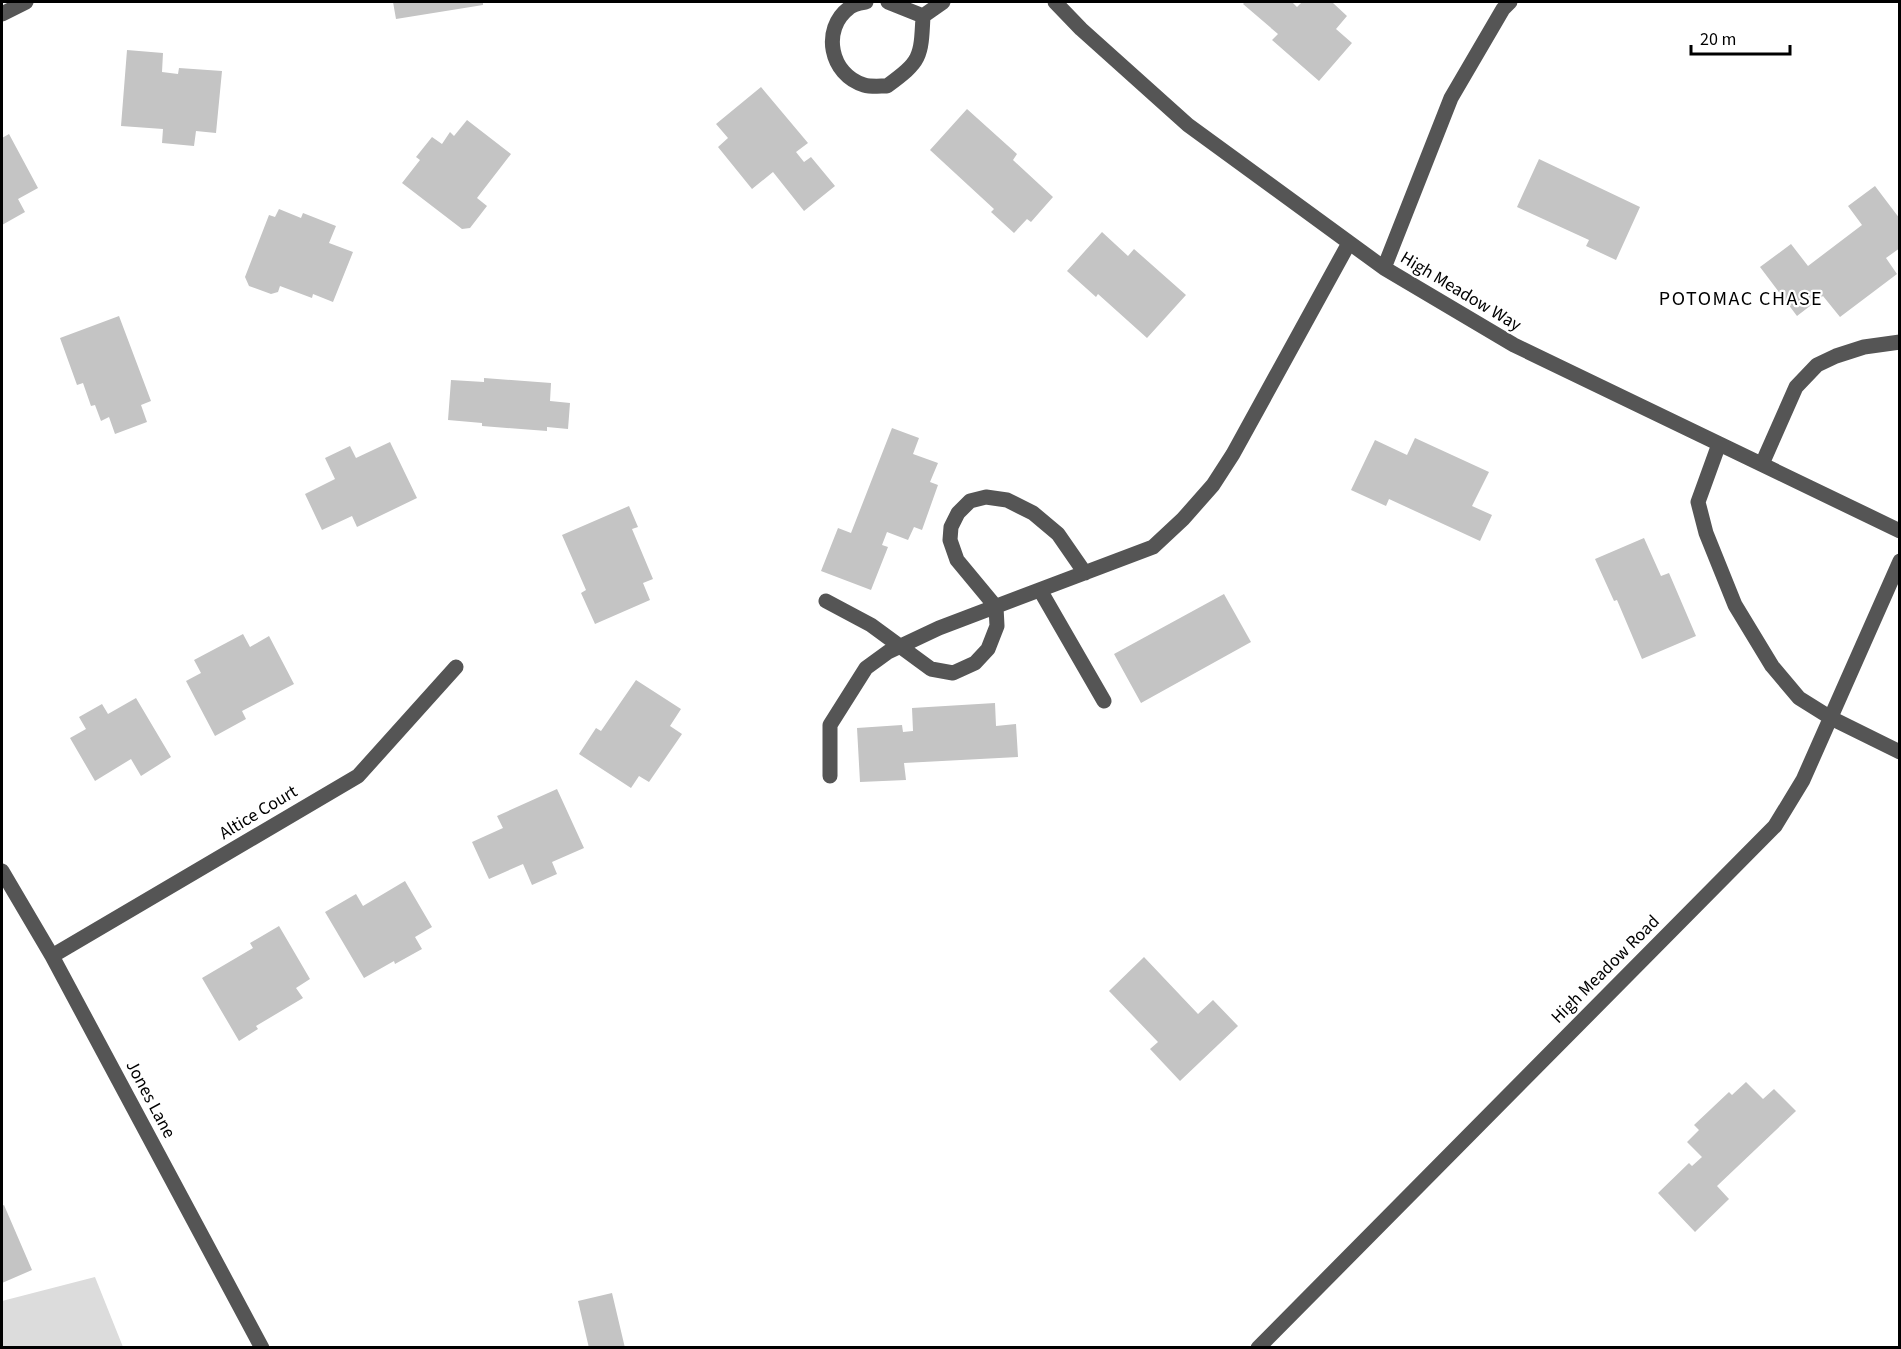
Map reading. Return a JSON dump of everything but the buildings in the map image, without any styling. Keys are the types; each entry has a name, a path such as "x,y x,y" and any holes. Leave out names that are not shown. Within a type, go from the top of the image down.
{"street":[{"path":"2,14 26,2"},
{"path":"866,2 850,6 835,23 831,38 836,62 847,75 864,85 887,86 910,69 921,50 923,16"},
{"path":"888,2 923,16"},
{"path":"923,16 943,2"},
{"name":"High Meadow Way","path":"1055,2 1081,29 1188,125 1384,268 1514,345 1899,531"},
{"path":"1384,268 1451,98 1503,9 1510,2"},
{"path":"830,776 830,725 866,668 900,646 939,628 1153,547 1183,519 1213,485 1233,454 1349,243"},
{"path":"1762,464 1796,387 1817,365 1864,347 1899,342"},
{"path":"1719,444 1698,502 1706,533 1731,595 1772,666 1799,698 1831,718 1899,752"},
{"path":"826,600 871,625 931,669 953,673 975,663 988,649 997,626 996,607 957,560 950,540 951,527 958,513 970,501 986,498 1007,500 1033,513 1058,534 1085,573"},
{"name":"High Meadow Road","path":"1258,1347 1775,826 1803,780 1899,561"},
{"path":"1040,590 1104,701"},
{"name":"Altice Court","path":"52,956 358,776 456,667"},
{"name":"Jones Lane","path":"2,872 52,956 262,1347"}],"shaded area":[{"path":"95,1277 123,1347 2,1347 2,1301"}],"district":[{"name":"POTOMAC CHASE","path":"1741,298"}]}
